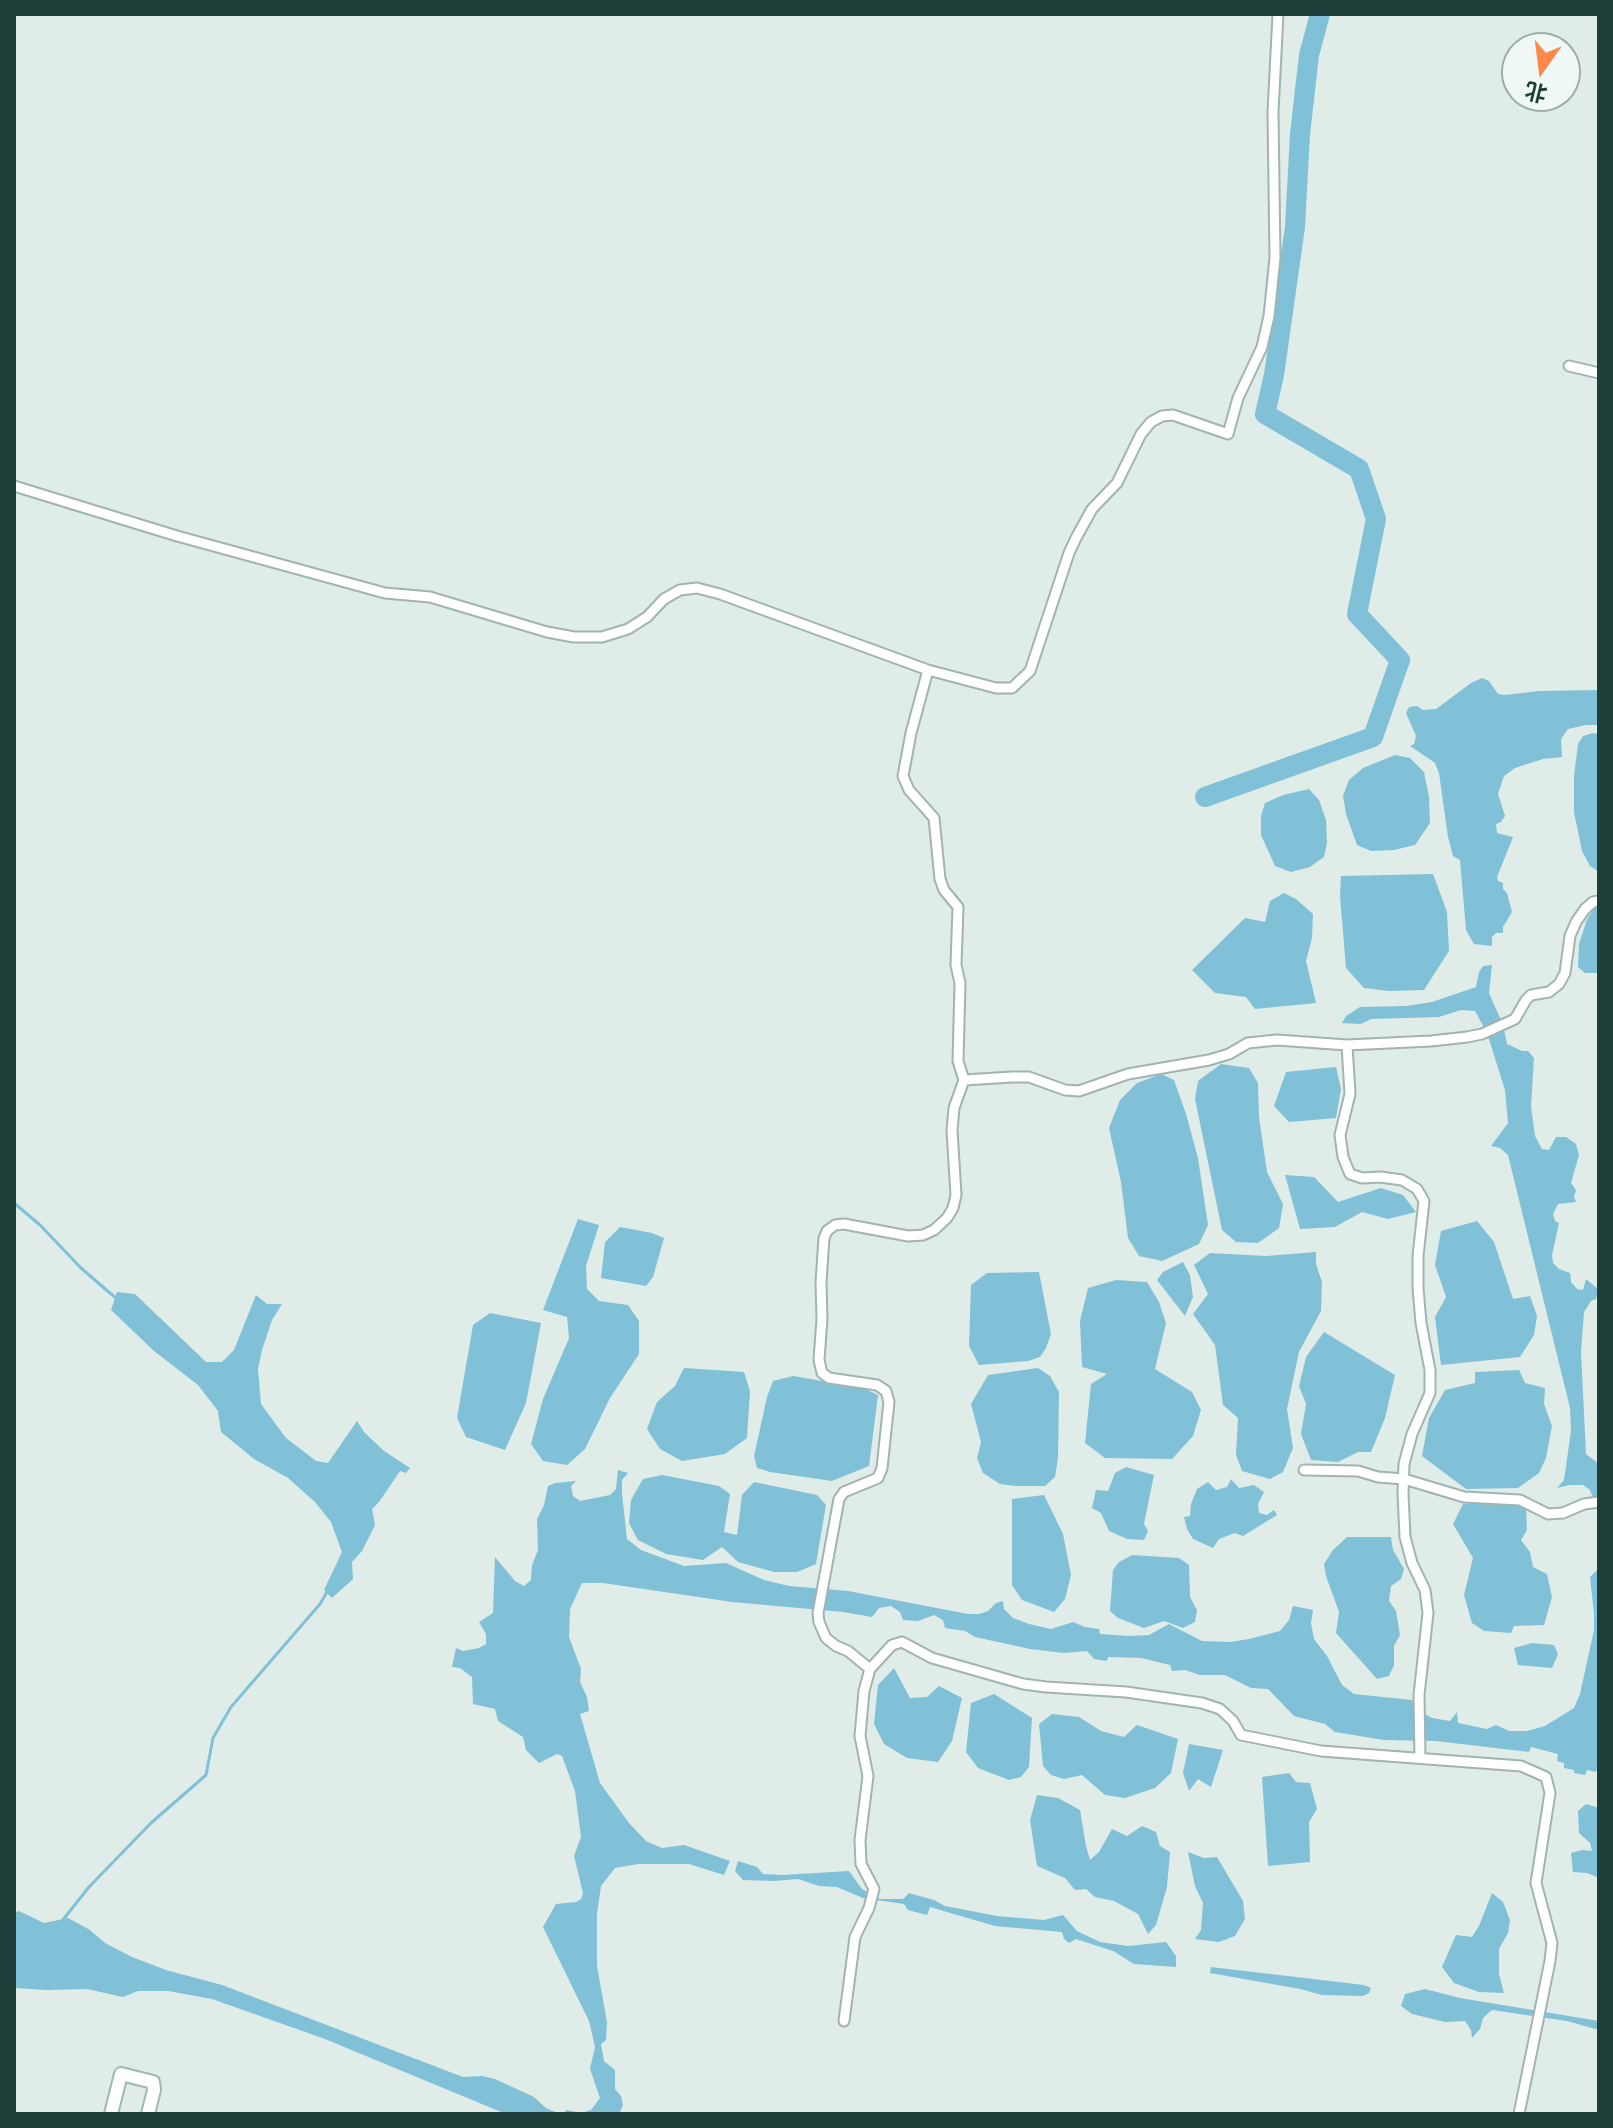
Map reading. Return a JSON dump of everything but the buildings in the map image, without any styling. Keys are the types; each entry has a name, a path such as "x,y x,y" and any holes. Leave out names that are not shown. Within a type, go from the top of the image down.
{"street":[{"path":"14,486 222,549 385,593 430,597 547,632 574,637 602,637 628,629 647,617 664,599 680,590 697,588 928,670 996,688 1012,688 1030,671 1076,538 1092,509 1117,483 1141,434 1151,422 1173,415 1228,434 1238,398 1262,347 1269,316 1275,258 1273,112 1278,14"},
{"path":"1569,366 1599,373"},
{"path":"870,1669 826,1638 818,1613 839,1499 844,1492 878,1478 882,1468 889,1402 886,1391 877,1385 829,1378 822,1373 819,1350 821,1282 824,1238 835,1225 908,1236 923,1235 947,1218 956,1195 952,1130 954,1108 964,1080 958,1061 958,907 944,890 940,879 934,818 909,790 903,776 928,670"},
{"path":"964,1080 1029,1077 1065,1090 1079,1091 1128,1074 1209,1060 1229,1054 1248,1043 1277,1040 1347,1045 1467,1037 1508,1024 1531,995 1549,992 1559,984 1565,973 1570,936 1576,922 1585,909 1599,901"},
{"path":"1347,1045 1350,1094 1340,1135 1343,1157 1350,1174 1362,1178 1402,1180 1417,1189 1424,1201 1418,1288 1430,1370 1430,1393 1412,1434 1404,1464 1405,1537 1412,1563 1425,1590 1428,1613 1419,1695 1420,1758"},
{"path":"1304,1470 1358,1471 1378,1477 1404,1479 1464,1497 1520,1500 1548,1514 1563,1513 1584,1504 1599,1502"},
{"path":"844,2021 855,1937 874,1889 861,1864 860,1840 868,1776 860,1736 864,1691 870,1669 892,1645 902,1642 932,1658 1023,1684 1126,1692 1202,1703 1220,1709 1233,1721 1241,1735 1321,1751 1521,1766 1546,1777 1550,1793 1536,1883 1552,1943 1519,2114"},
{"path":"111,2114 121,2074 153,2082 148,2114"}],"water":[{"path":"1482,678 1489,681 1498,694 1505,695 1599,690 1599,725 1568,729 1561,739 1562,757 1515,768 1504,776 1498,794 1505,816 1496,824 1497,833 1513,837 1497,877 1503,883 1512,912 1503,933 1492,937 1492,946 1474,944 1466,930 1460,860 1453,856 1448,837 1439,773 1435,763 1410,746 1414,744 1416,736 1406,713 1409,707 1436,709"},
{"path":"1599,734 1599,872 1590,866 1582,851 1574,812 1578,744 1583,736"},
{"path":"1395,755 1410,758 1424,772 1430,823 1415,845 1371,851 1357,845 1343,796 1349,780 1363,768"},
{"path":"1309,789 1319,800 1326,820 1324,857 1310,867 1291,872 1275,866 1261,835 1261,816 1265,803"},
{"path":"1433,874 1447,912 1449,951 1424,990 1364,988 1346,968 1341,876"},
{"path":"1284,893 1313,914 1312,938 1306,961 1316,1003 1255,1009 1246,997 1215,993 1192,970 1245,918 1265,922 1270,901"},
{"path":"1599,901 1599,973 1585,973 1578,967 1579,944 1587,919"},
{"path":"1492,965 1489,993 1503,1025 1507,1044 1528,1051 1534,1058 1531,1106 1535,1136 1542,1149 1549,1150 1556,1137 1566,1137 1576,1144 1579,1155 1571,1183 1576,1190 1576,1202 1558,1204 1553,1214 1559,1223 1552,1255 1553,1263 1570,1273 1571,1282 1577,1289 1583,1290 1586,1279 1598,1289 1596,1299 1584,1312 1581,1352 1586,1454 1599,1464 1599,1513 1590,1490 1583,1485 1557,1488 1564,1480 1571,1431 1570,1408 1508,1155 1500,1148 1491,1146 1508,1123 1505,1090 1487,1033 1475,1011 1461,1010 1439,1017 1342,1023 1346,1016 1360,1007 1432,1002 1476,987 1483,966"},
{"path":"1221,1064 1249,1068 1258,1083 1259,1117 1267,1172 1283,1204 1279,1228 1258,1243 1236,1242 1222,1230 1195,1099 1198,1081"},
{"path":"1336,1067 1341,1089 1336,1118 1289,1122 1274,1106 1286,1072"},
{"path":"1161,1074 1174,1080 1186,1114 1198,1158 1208,1225 1199,1244 1162,1261 1139,1256 1128,1238 1121,1182 1109,1128 1120,1100 1137,1083"},
{"path":"1285,1175 1314,1177 1338,1202 1381,1188 1403,1195 1416,1212 1388,1219 1362,1212 1335,1227 1300,1229"},
{"path":"578,1219 599,1225 586,1266 587,1289 599,1301 628,1305 639,1321 639,1354 610,1398 585,1449 567,1465 543,1461 531,1444 543,1399 569,1338 567,1317 543,1310"},
{"path":"1477,1221 1494,1242 1513,1299 1530,1296 1537,1316 1534,1335 1520,1357 1441,1365 1435,1317 1446,1297 1435,1265 1441,1231"},
{"path":"620,1227 664,1238 653,1277 646,1286 601,1278 605,1242"},
{"path":"1316,1252 1322,1282 1321,1311 1299,1352 1287,1409 1293,1448 1283,1472 1270,1479 1242,1471 1236,1455 1238,1418 1223,1405 1215,1345 1193,1314 1208,1294 1194,1265 1210,1253 1266,1256"},
{"path":"1183,1262 1190,1275 1193,1297 1185,1316 1157,1280 1163,1272"},
{"path":"1039,1272 1051,1334 1046,1348 1040,1357 1028,1361 979,1365 969,1346 971,1285 987,1273"},
{"path":"1116,1280 1147,1282 1159,1302 1166,1323 1155,1369 1192,1392 1201,1410 1193,1436 1172,1459 1105,1458 1085,1443 1091,1384 1107,1374 1082,1367 1080,1321 1088,1288"},
{"path":"117,1292 135,1294 206,1362 222,1362 234,1350 256,1295 267,1304 282,1304 272,1320 258,1369 261,1404 286,1438 316,1461 328,1463 357,1421 384,1451 410,1468 406,1473 400,1471 372,1509 375,1525 362,1551 352,1562 353,1579 332,1598 324,1590 342,1552 331,1522 315,1502 288,1478 254,1459 221,1432 218,1411 198,1385 154,1351 111,1310"},
{"path":"490,1313 541,1323 526,1403 505,1450 466,1437 457,1418 473,1325"},
{"path":"1324,1332 1395,1375 1385,1418 1371,1452 1358,1452 1338,1462 1311,1460 1301,1434 1306,1404 1299,1386 1306,1357"},
{"path":"684,1368 744,1372 750,1391 747,1438 725,1454 682,1461 660,1449 647,1429 657,1402 675,1386"},
{"path":"1038,1368 1050,1376 1059,1392 1055,1477 1045,1486 1000,1484 983,1473 977,1458 981,1442 971,1404 988,1375"},
{"path":"1519,1370 1525,1383 1545,1388 1544,1404 1552,1426 1546,1458 1539,1473 1518,1488 1466,1489 1422,1456 1429,1418 1445,1390 1475,1383 1475,1372"},
{"path":"793,1376 863,1388 878,1395 869,1466 832,1481 757,1468 754,1456 773,1381"},
{"path":"1126,1467 1154,1475 1144,1524 1148,1531 1144,1540 1127,1539 1109,1531 1101,1513 1092,1508 1096,1490 1108,1491 1115,1473"},
{"path":"618,1470 628,1473 622,1480 627,1539 641,1550 684,1566 726,1563 764,1580 789,1586 848,1591 968,1614 988,1611 1003,1601 1004,1609 1013,1618 1029,1624 1051,1629 1073,1622 1099,1629 1100,1634 1149,1635 1169,1624 1202,1641 1230,1642 1280,1631 1289,1620 1293,1606 1313,1610 1311,1623 1314,1639 1342,1685 1354,1694 1412,1700 1418,1710 1432,1718 1450,1721 1457,1712 1458,1723 1487,1729 1496,1725 1509,1731 1527,1731 1545,1726 1574,1708 1594,1630 1590,1577 1599,1568 1599,1768 1596,1772 1587,1770 1585,1775 1574,1773 1574,1770 1564,1768 1564,1763 1557,1761 1558,1754 1531,1747 1529,1752 1436,1741 1384,1740 1335,1732 1325,1724 1294,1716 1268,1689 1251,1688 1225,1675 1172,1671 1170,1665 1141,1658 1108,1657 1107,1661 1094,1659 1087,1651 1064,1653 1030,1649 945,1628 943,1620 934,1615 918,1621 903,1620 900,1612 891,1606 879,1608 872,1617 732,1602 603,1583 582,1583 570,1609 569,1637 581,1669 580,1682 589,1711 580,1714 600,1783 646,1841 662,1848 684,1845 730,1861 724,1875 689,1864 638,1864 615,1868 601,1886 597,1914 597,1966 607,2022 606,2040 601,2044 604,2061 615,2070 615,2089 623,2105 619,2114 561,2114 567,2110 581,2113 591,2110 600,2098 590,2069 595,2047 589,2021 543,1927 556,1904 576,1902 583,1893 574,1856 581,1837 575,1791 562,1756 557,1754 539,1763 526,1750 523,1737 498,1721 495,1709 473,1704 472,1677 460,1668 452,1667 456,1648 463,1651 486,1644 486,1634 479,1622 493,1613 495,1557 515,1581 524,1586 531,1580 532,1565 538,1550 537,1519 548,1486 576,1481 571,1486 573,1496 580,1501 610,1495 616,1489"},
{"path":"662,1475 719,1486 730,1494 724,1532 737,1535 742,1495 754,1482 817,1495 826,1505 816,1564 797,1572 774,1572 738,1562 722,1547 703,1560 666,1554 638,1540 629,1523 631,1500 643,1479"},
{"path":"1231,1479 1239,1488 1254,1485 1264,1492 1258,1504 1259,1513 1267,1515 1274,1510 1277,1515 1243,1536 1235,1533 1219,1539 1213,1548 1193,1539 1184,1517 1190,1516 1197,1489 1208,1482 1216,1490 1227,1487"},
{"path":"1044,1495 1063,1534 1071,1575 1065,1599 1054,1612 1022,1600 1012,1585 1012,1499"},
{"path":"1499,1501 1526,1507 1527,1530 1521,1540 1530,1552 1533,1567 1547,1574 1552,1597 1544,1625 1514,1626 1511,1633 1484,1631 1472,1623 1464,1595 1473,1558 1453,1524 1463,1504"},
{"path":"1347,1537 1391,1537 1393,1550 1404,1569 1401,1579 1391,1586 1389,1601 1396,1611 1400,1635 1394,1646 1394,1665 1389,1676 1377,1679 1336,1633 1339,1612 1324,1564"},
{"path":"1132,1555 1179,1558 1189,1565 1190,1597 1197,1610 1195,1622 1183,1628 1164,1621 1144,1628 1118,1618 1110,1611 1113,1570 1119,1562"},
{"path":"1532,1643 1554,1645 1558,1654 1552,1668 1518,1665 1514,1648"},
{"path":"894,1668 910,1698 927,1697 939,1686 962,1698 952,1741 938,1762 907,1758 884,1744 874,1724 878,1685"},
{"path":"994,1694 1032,1718 1029,1767 1021,1777 1009,1780 978,1768 966,1752 971,1703"},
{"path":"1052,1714 1079,1717 1101,1731 1124,1737 1137,1725 1178,1739 1171,1773 1155,1788 1125,1798 1105,1795 1082,1775 1064,1779 1051,1775 1043,1766 1039,1724"},
{"path":"1189,1744 1223,1750 1211,1787 1198,1779 1189,1791 1183,1773"},
{"path":"1289,1773 1296,1782 1310,1783 1317,1809 1309,1822 1310,1862 1268,1866 1262,1777"},
{"path":"1037,1795 1058,1798 1080,1810 1090,1860 1099,1852 1112,1829 1127,1836 1142,1826 1156,1832 1160,1846 1170,1852 1167,1887 1156,1925 1148,1934 1138,1914 1114,1901 1095,1897 1086,1889 1075,1890 1065,1878 1037,1866 1030,1820"},
{"path":"1586,1804 1599,1808 1599,1878 1573,1872 1571,1853 1592,1851 1590,1843 1579,1833 1578,1811"},
{"path":"1188,1852 1204,1858 1217,1857 1243,1901 1245,1919 1235,1936 1219,1942 1195,1939 1201,1930 1203,1903 1195,1886"},
{"path":"738,1861 757,1867 763,1874 849,1871 862,1889 880,1899 903,1899 909,1893 945,1906 997,1916 1044,1920 1063,1915 1077,1931 1100,1942 1128,1946 1166,1942 1176,1956 1176,1967 1134,1964 1113,1951 1076,1939 1069,1943 1062,1932 995,1926 930,1907 927,1915 908,1910 904,1904 863,1898 837,1887 819,1886 798,1879 743,1880 735,1871"},
{"path":"1492,1893 1503,1902 1510,1920 1508,1933 1499,1949 1499,1974 1504,1993 1479,1992 1454,1983 1442,1967 1456,1935 1472,1937"},
{"path":"19,1911 44,1923 68,1918 132,1957 222,1985 463,2077 495,2079 534,2097 546,2108 560,2114 506,2114 325,2039 212,1999 168,1991 138,1991 123,1997 87,1989 14,1988 14,1913"},
{"path":"1211,1967 1371,1988 1363,1996 1322,1995 1210,1973"},
{"path":"1425,1989 1460,1998 1599,2021 1599,2030 1567,2021 1492,2010 1483,2018 1480,2029 1472,2038 1465,2021 1445,2022 1412,2014 1401,2006 1405,1994"}],"waterway":[{"path":"1205,797 1373,737 1400,660 1357,614 1376,519 1359,469 1265,414 1274,375 1295,227 1300,134 1309,55 1320,14"},
{"path":"14,1203 118,1300"},
{"path":"62,1921 89,1887 151,1823 206,1775 213,1738 231,1707 327,1592"}]}
